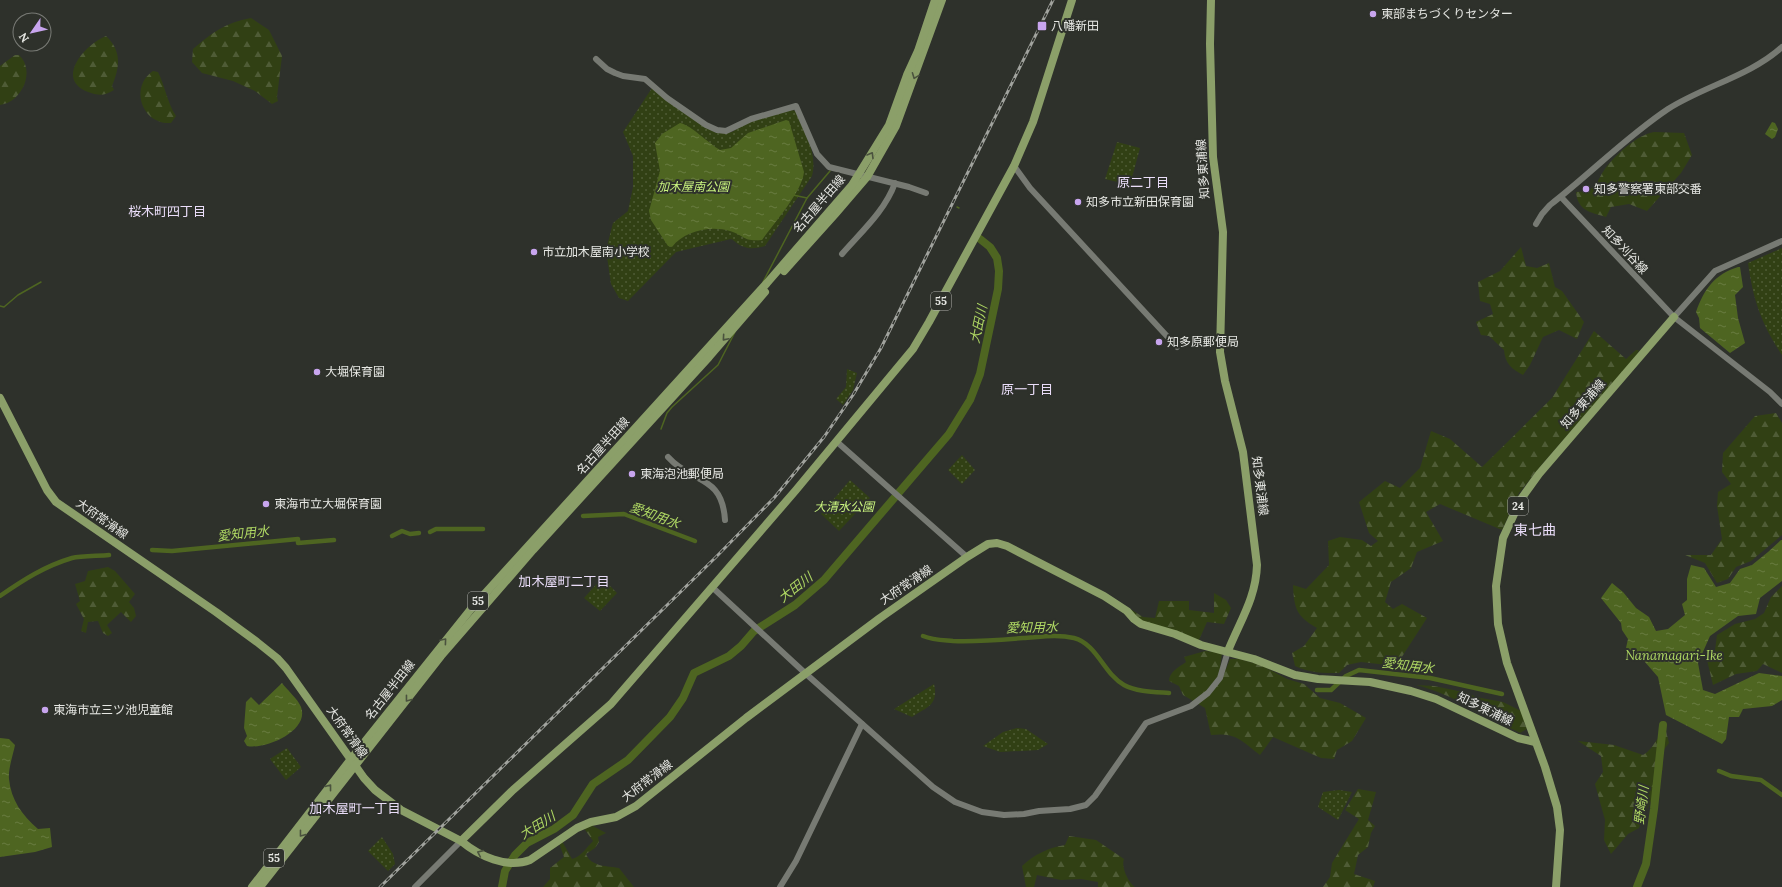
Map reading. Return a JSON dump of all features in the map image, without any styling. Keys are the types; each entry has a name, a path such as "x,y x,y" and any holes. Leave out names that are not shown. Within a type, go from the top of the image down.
{"main road":[{"name":"名古屋半田線","path":"863,176 889,125 907,75 918,51 935,0"},
{"name":"名古屋半田線","path":"252,887 441,656 533,550 567,515 643,428 709,357 836,214 896,126 942,0"},
{"name":"55","path":"461,841 513,790 611,704 891,377 913,349 1014,166 1033,122 1072,0"},
{"name":"知多東浦線","path":"1211,0 1210,44 1213,157 1223,232 1220,352 1225,381 1244,452 1256,565 1256,580 1253,594 1228,651 1295,675 1318,679 1348,680 1391,686 1426,695 1518,738 1535,742"},
{"name":"知多東浦線","path":"1556,887 1560,830 1556,807 1545,767 1507,663 1498,624 1496,586 1503,538 1521,499 1539,474 1674,318"},
{"name":"大府常滑線","path":"0,398 47,490 56,502 216,612 277,658 354,762 364,778 383,798 401,810 461,841 470,848 501,862 522,863 530,860 577,828 591,822 616,818 636,806 805,673 967,557 988,544 997,543 1007,546 1104,596 1127,611 1141,624 1175,634 1201,645 1228,651"},
{"name":"名古屋半田線","path":"260,887 354,762"}],"street":[{"path":"1536,224 1542,214 1560,197 1641,129 1668,110 1699,92 1765,61 1782,47"},
{"path":"596,59 607,69 615,73 623,76 645,79 667,98 706,125 717,130 726,131 734,129 750,119 796,106 817,154 823,163 832,169 895,183 926,193"},
{"path":"1014,166 1030,188 1177,347"},
{"path":"842,254 881,210 895,183"},
{"name":"知多刈谷線","path":"1560,197 1674,318 1770,392 1782,404"},
{"path":"1674,318 1715,271 1782,241"},
{"path":"836,441 967,557"},
{"path":"668,457 684,471 703,479 715,490 722,500 726,520"},
{"path":"712,587 805,673 933,787 963,806 982,812 1004,814 1070,809 1086,805 1095,796 1146,724 1191,706 1208,693 1220,678 1228,651"},
{"path":"780,887 796,861 862,724"},
{"path":"415,887 461,841"}],"green space":[{"path":"251,18 269,30 282,56 277,97 278,101 272,104 255,91 233,81 202,73 192,62 193,49 207,38 226,26"},
{"path":"106,36 115,47 118,66 112,86 114,90 100,95 91,93 80,87 74,80 73,72 76,63 89,47"},
{"path":"15,55 19,55 24,62 26,77 24,85 15,98 8,103 0,105 0,66"},
{"path":"153,71 158,72 170,105 176,116 171,123 161,122 153,118 146,112 142,104 142,86 146,78"},
{"name":"加木屋南公園","path":"652,88 666,100 725,133 732,132 750,121 791,110 796,111 812,151 812,176 765,246 748,248 739,245 731,239 676,252 628,301 619,298 611,284 606,250 613,223 628,211 633,187 633,156 623,132"},
{"path":"1654,132 1684,133 1692,155 1681,173 1647,211 1629,204 1611,207 1606,217 1590,212 1582,207 1577,198 1576,192 1589,190 1593,187 1603,171 1622,150 1641,137"},
{"path":"1117,142 1140,148 1130,185 1105,179"},
{"path":"1521,247 1526,266 1537,268 1549,263 1555,287 1562,291 1584,322 1577,339 1559,330 1543,337 1530,365 1523,375 1510,366 1506,359 1504,350 1489,336 1481,335 1476,322 1493,314 1490,304 1480,301 1478,282 1500,271"},
{"path":"1782,248 1782,355 1763,322 1755,300 1748,263"},
{"path":"1594,331 1626,359 1636,350 1639,350 1637,355 1543,463 1519,493 1502,530 1440,504 1426,512 1443,541 1417,552 1411,568 1391,582 1385,602 1393,609 1402,604 1427,618 1396,666 1361,662 1347,665 1339,673 1322,673 1295,666 1292,653 1304,646 1317,628 1300,615 1295,606 1293,585 1306,589 1329,565 1328,541 1340,537 1362,540 1371,546 1378,541 1369,533 1359,502 1385,481 1400,488 1420,468 1431,431 1450,439 1482,467 1552,398"},
{"path":"847,369 857,373 853,390 843,405 836,399 846,387"},
{"path":"1776,413 1782,423 1782,535 1751,561 1736,567 1728,579 1717,583 1705,563 1685,555 1711,555 1722,539 1717,506 1718,492 1731,484 1722,472 1723,453 1755,416"},
{"path":"962,455 975,470 962,484 948,470"},
{"name":"大清水公園","path":"850,480 870,498 839,531 821,514"},
{"path":"108,567 115,571 135,594 129,602 134,608 136,616 131,622 121,612 107,625 112,633 108,636 103,633 98,621 88,622 86,633 81,631 84,619 76,604 80,601 75,584 85,581 88,571"},
{"path":"602,578 617,593 600,611 584,598"},
{"path":"1782,586 1782,673 1763,664 1757,671 1736,674 1713,685 1707,660 1715,650 1717,635 1735,624 1755,619 1764,613 1771,597"},
{"path":"1214,593 1226,600 1231,608 1224,624 1207,622 1199,640 1142,623 1130,611 1132,610 1143,617 1155,618 1159,601 1189,601 1189,610 1214,613"},
{"path":"1205,651 1222,653 1220,668 1226,669 1230,659 1239,659 1261,665 1287,679 1304,684 1320,698 1340,703 1366,718 1352,741 1337,750 1334,759 1321,758 1273,737 1260,755 1233,736 1220,734 1211,735 1205,708 1183,695 1179,686 1169,681 1169,678 1173,672 1186,662 1184,657"},
{"path":"934,684 935,697 927,708 912,717 894,709"},
{"path":"1416,685 1434,686 1468,693 1476,697 1503,702 1521,711 1527,729 1520,733 1443,694"},
{"path":"1017,728 1026,729 1048,744 1038,750 1000,752 983,746 1003,732"},
{"path":"1666,731 1669,743 1662,752 1662,771 1656,791 1639,828 1628,834 1611,854 1604,840 1605,820 1595,784 1603,772 1601,756 1578,741 1614,745 1643,755 1650,750 1659,737"},
{"path":"287,748 301,767 286,780 270,759"},
{"path":"1358,789 1376,792 1368,820 1375,826 1371,833 1368,847 1358,855 1354,874 1375,881 1373,887 1323,887 1330,877 1332,863 1359,819 1345,810"},
{"path":"1339,790 1352,792 1338,820 1318,807 1323,792"},
{"path":"591,825 606,833 598,837 599,842 595,848 586,854 588,858 596,864 619,868 634,887 543,887 550,879 550,868 564,857 559,843 562,841 572,859 575,858 581,854 593,841 583,827"},
{"path":"1069,836 1096,840 1124,859 1123,866 1126,874 1130,882 1135,887 1098,887 1098,882 1081,879 1061,880 1037,875 1034,887 1026,887 1022,866 1042,852 1065,845"},
{"path":"382,837 393,854 395,864 388,871 368,851"}],"water":[{"path":"786,120 789,121 804,172 802,180 793,198 762,240 747,239 722,229 706,229 690,233 677,241 672,247 668,246 651,220 649,211 660,171 655,143 662,134 680,123 684,124 720,150 731,148 748,133"},
{"path":"1772,122 1775,123 1778,129 1775,137 1772,139 1765,134"},
{"path":"1740,267 1743,287 1735,295 1738,318 1745,343 1730,353 1700,328 1699,318 1696,312 1703,296 1711,284 1723,274"},
{"name":"Nanamagari-Ike","path":"1781,540 1782,581 1760,598 1756,614 1738,616 1710,636 1698,663 1703,690 1715,694 1759,673 1782,676 1782,700 1772,706 1743,709 1739,717 1729,717 1726,739 1722,744 1666,715 1658,677 1645,662 1626,648 1628,639 1622,630 1621,623 1601,598 1612,583 1623,592 1636,608 1649,617 1656,631 1668,629 1685,615 1682,604 1687,600 1687,579 1691,565 1704,568 1716,587 1730,583 1740,569 1752,565"},
{"path":"282,683 301,707 302,716 299,724 293,731 274,742 264,745 247,746 244,741 247,736 244,728 246,702 251,697 259,705"},
{"path":"0,738 9,739 15,745 10,766 9,779 12,794 18,807 38,829 50,828 52,847 35,852 0,857"}],"waterway":[{"path":"763,282 807,198 830,171"},
{"path":"793,195 807,198"},
{"name":"大田川","path":"502,887 505,871 515,855 527,843 554,829 573,815 593,784 628,760 670,717 683,698 694,673 729,656 741,646 754,631 795,605 824,580 949,434 970,400 980,374 998,289 999,271 997,258 990,247 980,239"},
{"path":"0,306 4,307 18,295 41,282"},
{"path":"661,429 667,413 672,407 718,365 735,332"},
{"name":"愛知用水","path":"583,516 624,514 695,541"},
{"name":"愛知用水","path":"430,532 436,529 483,529"},
{"name":"愛知用水","path":"392,536 402,531 410,534 419,533"},
{"name":"愛知用水","path":"152,550 172,551 298,539 298,543 334,540"},
{"name":"愛知用水","path":"0,596 34,574 62,561 76,557 109,555"},
{"name":"愛知用水","path":"923,636 938,640 953,641 988,641 1048,636 1074,638 1089,646 1111,674 1124,685 1140,690 1169,693"},
{"name":"愛知用水","path":"1317,690 1331,690 1346,676 1359,670 1430,678 1502,694"},
{"name":"野崎川","path":"1637,887 1646,864 1654,809 1663,725"},
{"name":"愛知用水","path":"1719,771 1731,776 1761,780 1782,795"}],"railway":[{"path":"380,887 716,557 774,498 824,437 853,395 881,348 1053,0"}],"place":[{"name":"東部まちづくりセンター","path":"1373,14"},
{"name":"八幡新田","path":"1042,26"},
{"name":"知多警察署東部交番","path":"1586,189"},
{"name":"知多市立新田保育園","path":"1078,202"},
{"name":"市立加木屋南小学校","path":"534,252"},
{"name":"知多原郵便局","path":"1159,342"},
{"name":"大堀保育園","path":"317,372"},
{"name":"東海泡池郵便局","path":"632,474"},
{"name":"東海市立大堀保育園","path":"266,504"},
{"name":"東海市立三ツ池児童館","path":"45,710"}],"district":[{"name":"原二丁目","path":"1143,182"},
{"name":"桜木町四丁目","path":"167,211"},
{"name":"原一丁目","path":"1027,389"},
{"name":"東七曲","path":"1535,530"},
{"name":"加木屋町二丁目","path":"564,581"},
{"name":"加木屋町一丁目","path":"355,808"}]}
